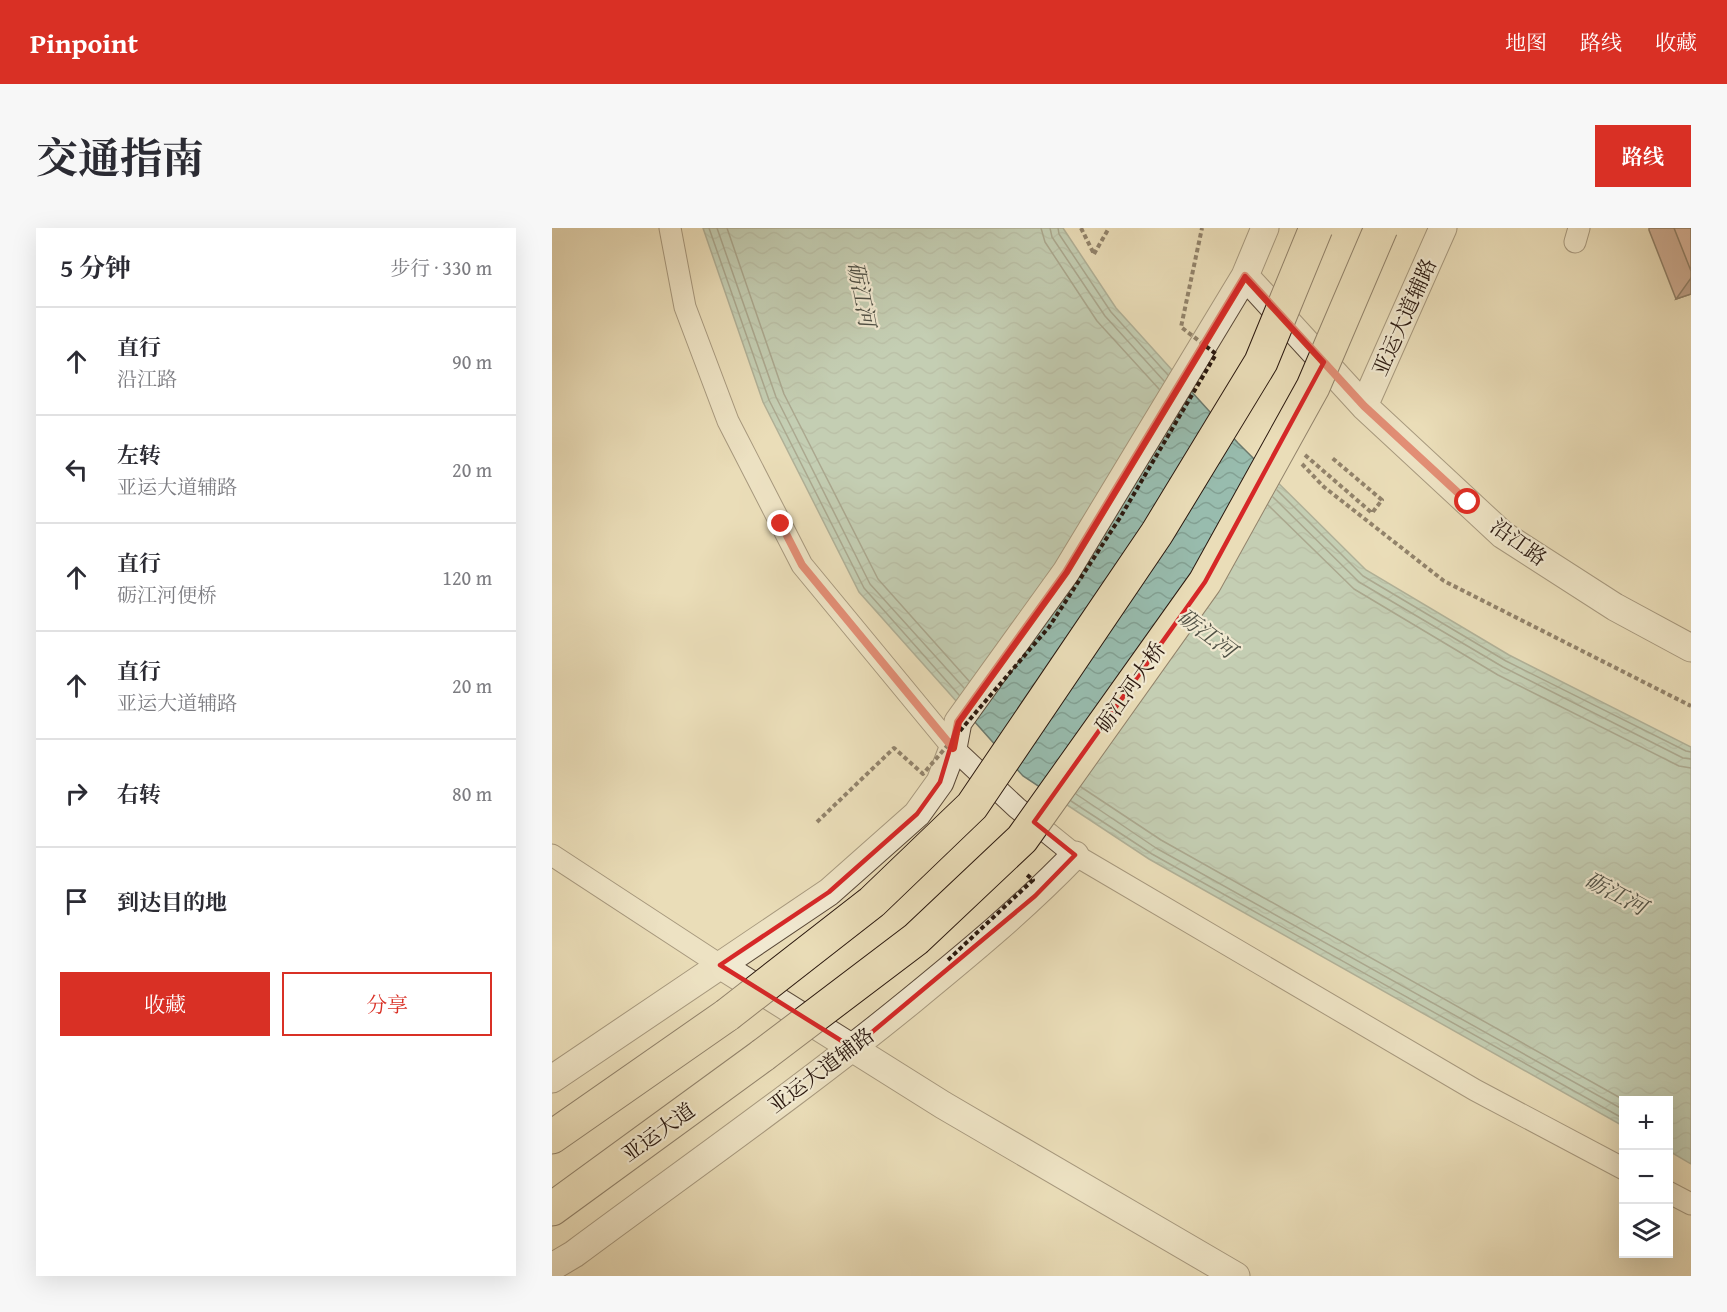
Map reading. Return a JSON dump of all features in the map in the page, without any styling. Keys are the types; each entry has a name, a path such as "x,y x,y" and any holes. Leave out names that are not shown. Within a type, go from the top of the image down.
{"main road":[{"path":"552,1137 727,1015 872,902 972,806 1157,533 1261,362 1316,228"},
{"name":"砺江河大桥","path":"764,1055 916,939 1022,839 1205,582 1313,387 1381,228"},
{"name":"亚运大道","path":"552,1209 764,1055"}],"street":[{"path":"670,228 685,307 728,421 802,565 953,748 1017,808 1074,855 1475,1090 1619,1167"},
{"path":"552,1079 829,891 917,814 940,782 953,748 958,722 1066,572 1210,349 1265,228"},
{"name":"亚运大道辅路","path":"1364,406 1443,228"},
{"name":"沿江路","path":"1245,276 1364,406 1503,535 1615,607 1691,648"},
{"path":"552,855 720,965 943,1104 1236,1276"},
{"name":"亚运大道辅路","path":"552,1267 574,1254 853,1048 954,966 1035,896 1074,855"},
{"path":"1673,1195 1691,1204"}],"path":[{"path":"1081,228 1095,254 1108,228"},
{"path":"817,822 894,748 923,774 1049,627 1121,516 1216,354 1181,327 1202,228"},
{"path":"1300,462 1324,487 1444,581 1691,706"}],"highlighted area":[{"path":"1245,276 1324,362 1205,582 1034,822 1075,855 1035,896 853,1048 720,965 829,892 917,814 940,782 958,722 1066,572"}],"water":[{"name":"砺江河","path":"703,228 1063,228 1116,308 1238,443 1366,570 1509,655 1691,747 1691,1164 1673,1153 1673,1096 1619,1096 1619,1124 1149,859 1023,776 859,592 763,402"}],"building":[{"path":"1674,228 1691,228 1691,271"}],"route":[{"path":"781,524 802,565 953,748 958,722 1066,572 1245,276 1364,406 1468,502"}]}
